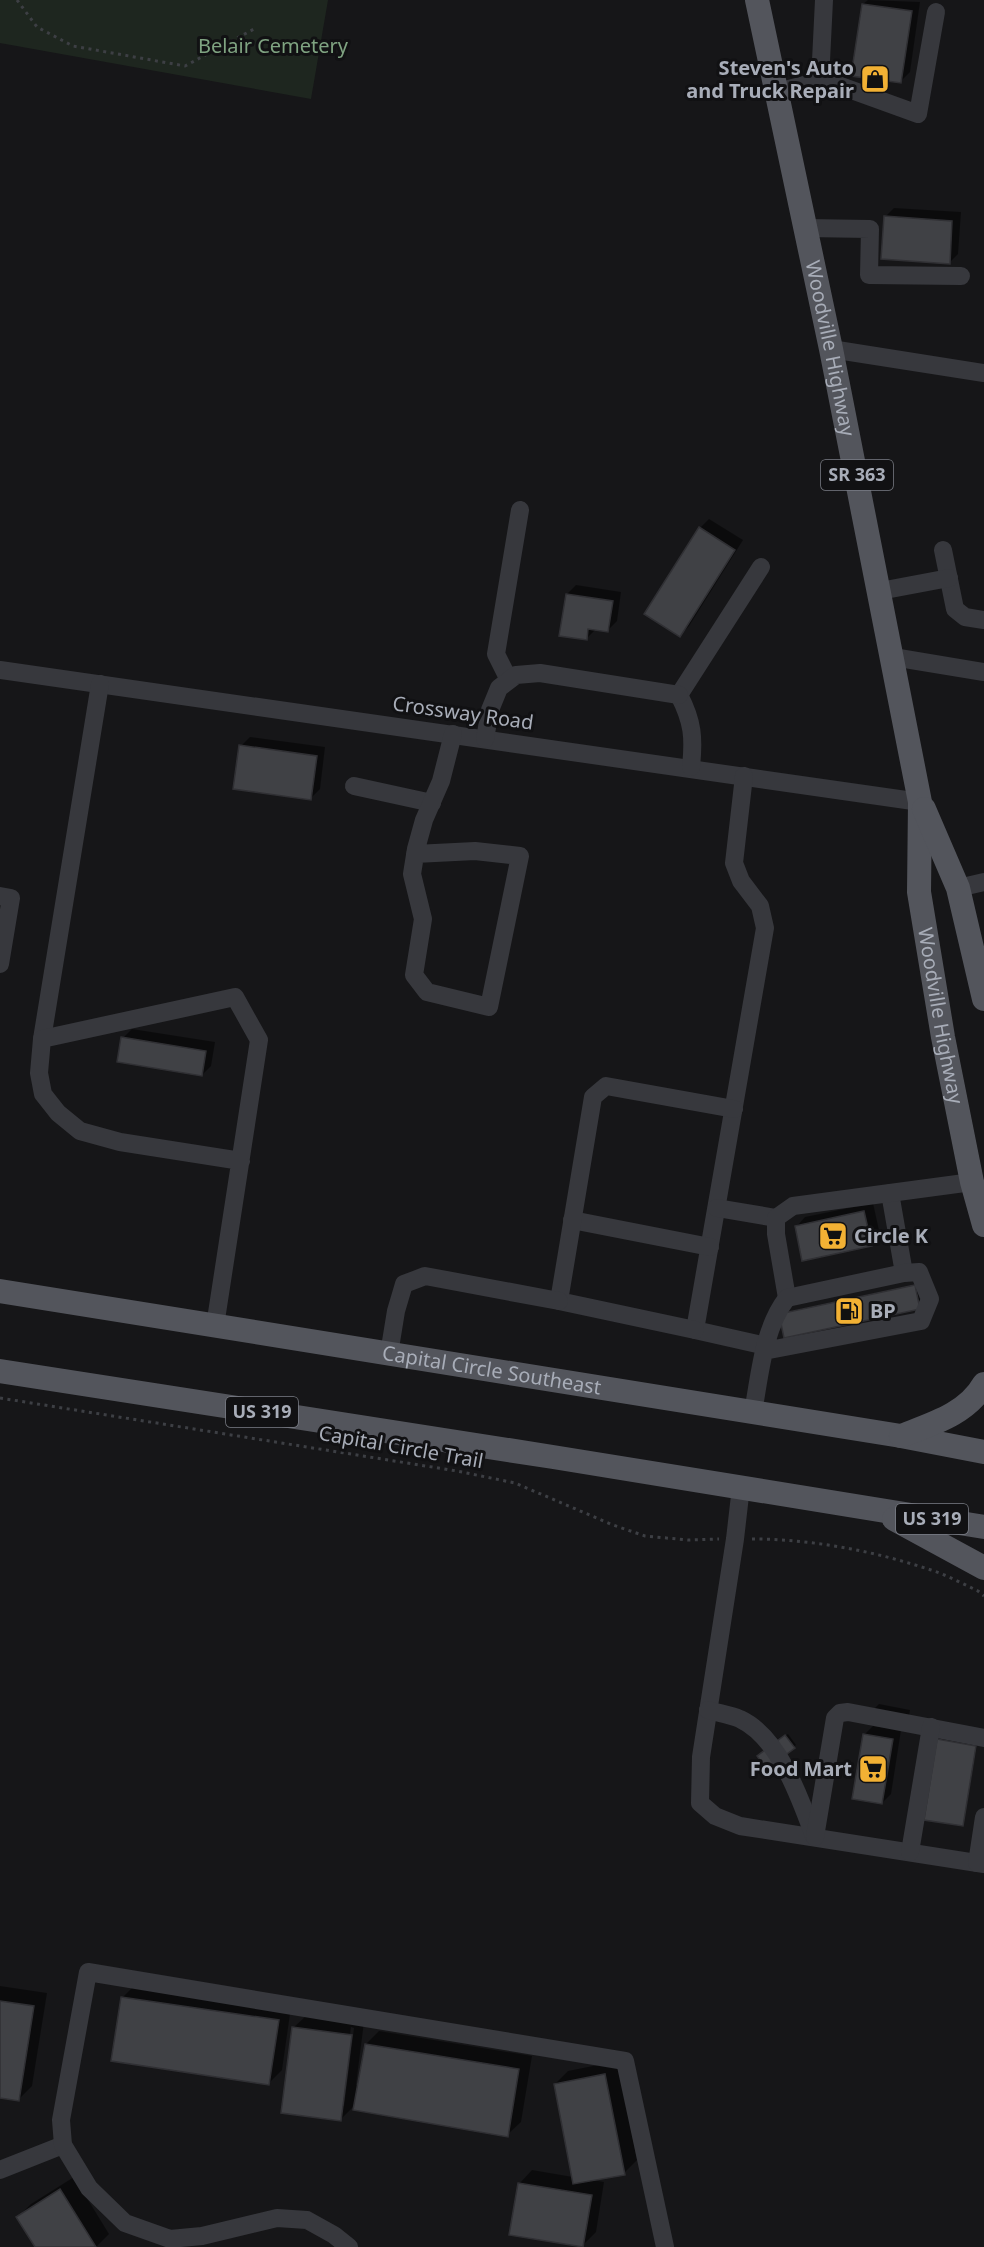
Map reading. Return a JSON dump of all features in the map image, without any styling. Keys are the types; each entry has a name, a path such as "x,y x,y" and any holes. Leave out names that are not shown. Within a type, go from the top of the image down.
{"main road":[{"name":"Woodville Highway","path":"757,0 831,349 920,802 920,892 943,1037 972,1182 984,1225"},
{"name":"Woodville Highway","path":"920,802 958,888 981,970 984,999"},
{"name":"Capital Circle Southeast","path":"0,1292 901,1436 984,1452"},
{"name":"US 319","path":"0,1371 984,1527"},
{"path":"901,1436 944,1420 973,1399 984,1384"},
{"path":"879,1510 981,1580"}],"street":[{"path":"820,81 824,0"},
{"path":"777,92 824,80 918,114 936,12"},
{"path":"806,228 870,229 869,275 961,276"},
{"path":"831,349 984,374"},
{"path":"509,680 496,654 520,510"},
{"path":"943,550 955,609 965,617 984,620"},
{"path":"679,695 761,567"},
{"path":"880,591 949,578"},
{"path":"893,657 984,672"},
{"name":"Crossway Road","path":"0,670 691,767 920,802"},
{"path":"485,739 490,710 499,688 516,675 540,673 679,695"},
{"path":"100,684 42,1039 39,1073 43,1094 58,1113 81,1131 120,1142 241,1161"},
{"path":"679,695 688,712 694,738 691,767"},
{"path":"415,854 475,851 520,856 489,1007 427,992 414,975 423,919 412,874 415,854 441,781 453,734"},
{"path":"696,1330 765,928 760,906 741,881 734,863 744,776"},
{"path":"354,786 432,803"},
{"path":"958,888 984,882"},
{"path":"0,896 11,897 0,964"},
{"path":"42,1039 235,997 259,1040 216,1326"},
{"path":"560,1301 593,1097 606,1086 734,1109"},
{"path":"717,1208 776,1218 793,1206 972,1182"},
{"path":"890,1193 904,1273"},
{"path":"776,1218 776,1234 787,1298"},
{"path":"572,1220 710,1247"},
{"path":"389,1354 396,1311 404,1284 425,1276 560,1301 696,1330 765,1348 921,1321 930,1299 919,1272 904,1273 787,1298 778,1310 765,1348 753,1412"},
{"path":"741,1487 701,1757 700,1803 715,1816 740,1826 981,1864 984,1817"},
{"path":"708,1710 741,1720 768,1741 795,1784 814,1837"},
{"path":"814,1837 835,1718 840,1713 848,1712 984,1738"},
{"path":"910,1852 931,1727"},
{"path":"349,2247 334,2235 307,2220 277,2218 202,2236 170,2239 125,2223 89,2187 63,2145 61,2120 88,1972 625,2061 665,2247"},
{"path":"0,2170 63,2145"}],"path":[{"path":"17,0 37,27 73,46 185,66 254,29"},
{"name":"Capital Circle Trail","path":"0,1398 457,1471 515,1483 613,1525 645,1536 688,1540 717,1539"},
{"path":"750,1539 822,1544 981,1580 984,1596"}],"green space":[{"name":"Belair Cemetery","path":"0,0 328,0 311,99 0,43"}],"building":[{"path":"862,4 912,11 901,83 851,76"},
{"path":"884,216 952,221 950,264 881,259"},
{"path":"699,527 735,550 680,637 644,614"},
{"path":"566,594 613,601 608,632 588,629 587,640 559,636"},
{"path":"239,745 317,756 311,800 233,789"},
{"path":"121,1037 206,1051 202,1076 117,1062"},
{"name":"Circle K","path":"864,1211 872,1246 802,1261 795,1226"},
{"name":"BP","path":"915,1285 920,1309 784,1338 779,1314"},
{"name":"Food Mart","path":"863,1734 893,1739 882,1804 852,1799"},
{"path":"785,1735 795,1748 766,1769 757,1756"},
{"path":"937,1739 976,1746 963,1826 924,1820"},
{"path":"121,1997 279,2020 269,2085 111,2061"},
{"path":"0,2001 34,2006 19,2101 0,2098"},
{"path":"292,2027 352,2035 341,2121 281,2113"},
{"path":"365,2044 519,2069 508,2137 353,2110"},
{"path":"605,2074 625,2175 573,2184 554,2084"},
{"path":"518,2183 592,2195 583,2247 509,2235"},
{"path":"60,2189 96,2247 35,2247 16,2217"}],"place":[{"name":"Steven's Auto and Truck Repair","path":"875,79"},
{"name":"Circle K","path":"833,1236"},
{"name":"BP","path":"849,1311"},
{"name":"Food Mart","path":"873,1769"}]}
